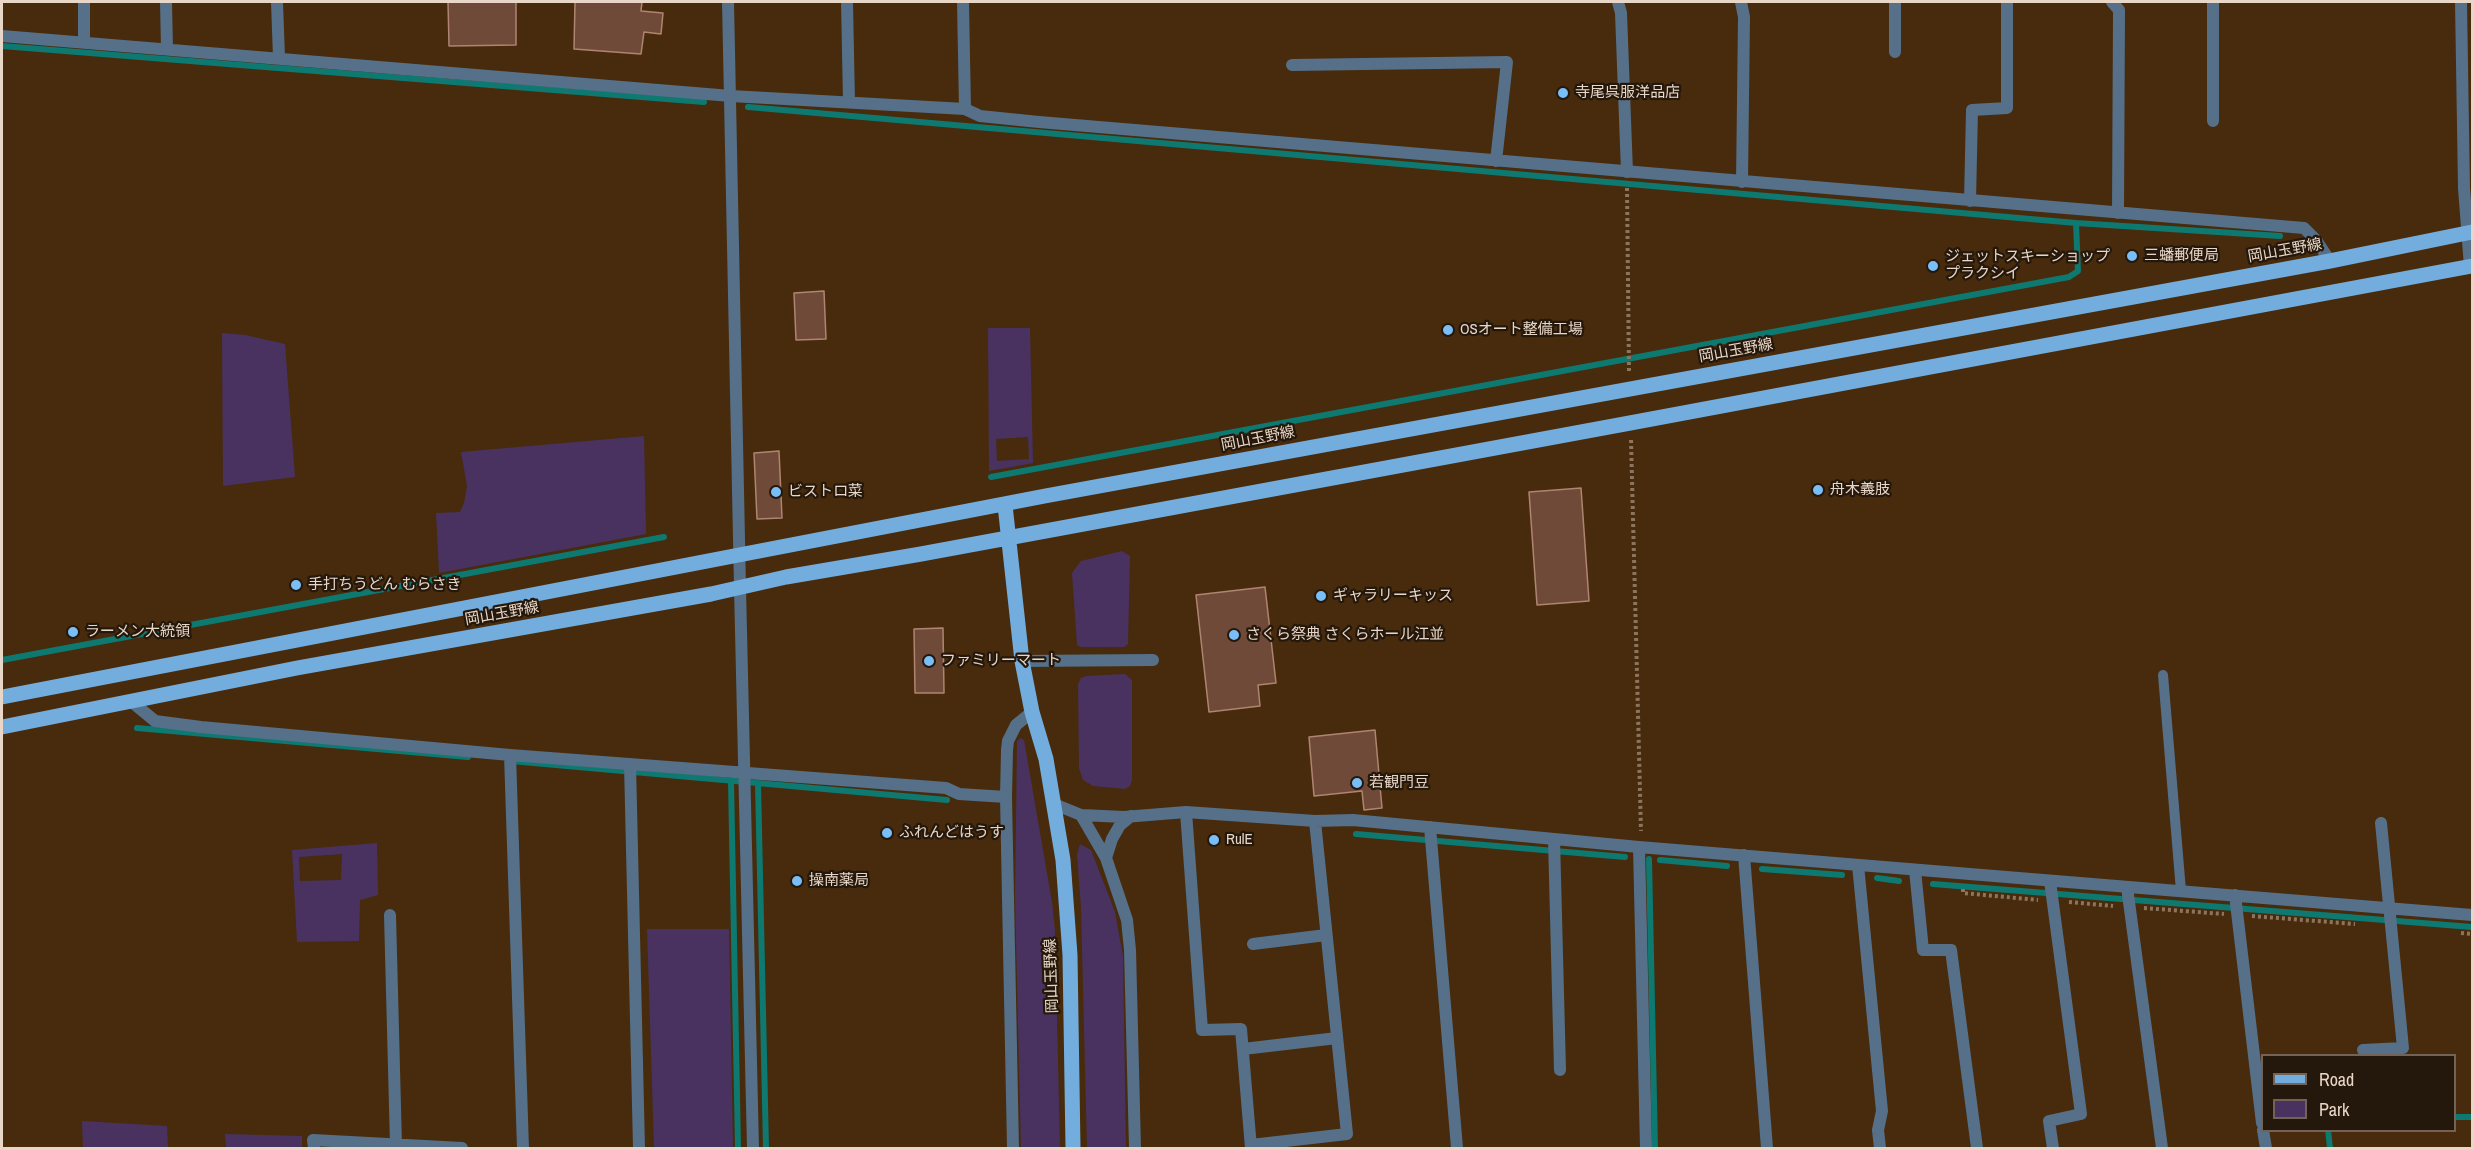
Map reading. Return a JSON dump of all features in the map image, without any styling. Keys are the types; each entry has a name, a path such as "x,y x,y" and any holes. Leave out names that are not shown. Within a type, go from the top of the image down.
{"main road":[{"name":"岡山玉野線","path":"2,697 739,555 1629,388 2330,261 2470,232"},
{"name":"岡山玉野線","path":"2,727 297,668 740,588 786,577 2471,266"},
{"name":"岡山玉野線","path":"1005,505 1022,661 1032,712 1046,759 1063,860 1070,955 1073,1149"}],"street":[{"path":"84,2 84,42"},
{"path":"166,2 167,49"},
{"path":"278,2 279,58"},
{"path":"728,2 753,1149"},
{"path":"847,2 849,102"},
{"path":"963,2 965,109"},
{"path":"1618,2 1621,13 1627,172"},
{"path":"1741,2 1744,17 1742,182"},
{"path":"1895,2 1895,52"},
{"path":"1970,201 1972,110 2007,108 2007,2"},
{"path":"2112,2 2119,10 2118,213"},
{"path":"2213,2 2213,121"},
{"path":"2461,2 2464,188 2470,232 2471,266"},
{"path":"2,36 731,96 965,109 980,116 1039,122 2304,228 2316,240 2330,261"},
{"path":"1292,65 1507,62 1496,161"},
{"path":"1022,661 1154,660"},
{"path":"132,702 155,721 166,723 631,771 745,780 946,788 959,794 1006,798"},
{"path":"1013,1149 1006,798 1008,741 1016,725 1032,712"},
{"path":"510,759 524,1149"},
{"path":"631,771 639,1149"},
{"path":"1054,804 1081,814 1116,817 1186,813 1315,821 1353,820 1430,831 1916,870 2050,891 2128,898 2181,891 2236,906 2390,916 2472,915"},
{"path":"1186,813 1202,1030 1241,1029 1251,1147 1347,1134 1315,821"},
{"path":"1081,814 1106,858 1127,920 1130,950 1134,1149"},
{"path":"1106,858 1112,839 1120,825 1132,816"},
{"path":"2363,1050 2403,1048 2381,823"},
{"path":"1430,831 1457,1149"},
{"path":"1554,842 1560,1070"},
{"path":"1639,847 1646,1149"},
{"path":"1744,855 1767,1149"},
{"path":"1858,865 1882,1111 1878,1130 1880,1149"},
{"path":"1916,870 1923,950 1951,950 1977,1149"},
{"path":"2050,891 2081,1114 2049,1120 2053,1149"},
{"path":"2128,898 2162,1149"},
{"path":"2236,906 2261,1115"},
{"path":"390,915 396,1145"},
{"path":"1253,944 1326,935"},
{"path":"1243,1049 1337,1038"},
{"path":"2264,1132 2266,1149"},
{"path":"314,1149 313,1140 462,1149"}],"lane":[{"path":"2163,675 2181,891"}],"path":[{"path":"1627,188 1629,388"},
{"path":"1630,423 1639,847"},
{"path":"1963,890 1963,892 2050,891 2236,906 2356,924"},
{"path":"2449,932 2472,934"}],"green space":[{"path":"988,328 1030,328 1033,463 989,471","holes":["1028,437 1029,459 997,461 996,439"]},
{"path":"222,333 245,335 285,344 295,477 223,486"},
{"path":"644,436 646,534 439,573 436,513 460,512 464,503 467,486 461,452"},
{"path":"1122,551 1130,556 1128,644 1124,647 1081,647 1077,645 1072,573 1081,561"},
{"path":"1125,674 1132,680 1132,780 1130,786 1125,789 1093,786 1083,780 1079,768 1078,684 1081,678 1086,676"},
{"path":"1021,738 1024,740 1055,930 1060,1148 1021,1148 1015,897 1017,741"},
{"path":"377,843 378,895 360,900 359,941 297,942 292,850","holes":["342,854 341,880 300,881 299,857"]},
{"path":"1080,844 1091,850 1115,912 1123,956 1126,1148 1087,1148 1081,908 1077,854"},
{"path":"647,929 729,929 733,1148 654,1148"},
{"path":"82,1121 167,1126 168,1148 83,1148"},
{"path":"225,1134 302,1136 302,1148 226,1148"}],"building":[{"path":"448,2 516,2 516,45 449,46"},
{"path":"575,2 642,2 641,11 663,13 661,34 644,32 641,54 574,49"},
{"path":"824,291 826,339 796,340 794,293"},
{"path":"779,451 782,518 757,519 754,453"},
{"path":"1581,488 1589,601 1537,605 1529,492"},
{"path":"1265,587 1276,683 1258,685 1260,706 1209,712 1196,595"},
{"path":"943,628 944,693 915,693 914,629"},
{"path":"1375,730 1382,808 1364,810 1362,791 1314,796 1309,737"}],"waterway":[{"path":"2,46 704,102"},
{"path":"748,107 2076,223 2280,236"},
{"path":"991,477 2069,277 2078,271 2076,223"},
{"path":"2,660 664,537"},
{"path":"137,728 468,757"},
{"path":"511,761 947,800"},
{"path":"731,781 738,1148"},
{"path":"758,784 766,1148"},
{"path":"1356,834 1625,857"},
{"path":"1649,859 1655,1148"},
{"path":"1660,860 1727,866"},
{"path":"1762,869 1842,875"},
{"path":"1877,878 1899,881"},
{"path":"1933,884 2472,927"},
{"path":"2456,1117 2472,1117"},
{"path":"2328,1132 2330,1148"}],"place":[{"name":"寺尾呉服洋品店","path":"1563,93"},
{"name":"三蟠郵便局","path":"2132,256"},
{"name":"ジェットスキーショップ プラクシイ","path":"1933,266"},
{"name":"OSオート整備工場","path":"1448,330"},
{"name":"舟木義肢","path":"1818,490"},
{"name":"ビストロ菜","path":"776,492"},
{"name":"手打ちうどん むらさき","path":"296,585"},
{"name":"ギャラリーキッス","path":"1321,596"},
{"name":"ラーメン大統領","path":"73,632"},
{"name":"さくら祭典 さくらホール江並","path":"1234,635"},
{"name":"ファミリーマート","path":"929,661"},
{"name":"若観門豆","path":"1357,783"},
{"name":"ふれんどはうす","path":"887,833"},
{"name":"RulE","path":"1214,840"},
{"name":"操南薬局","path":"797,881"}]}
